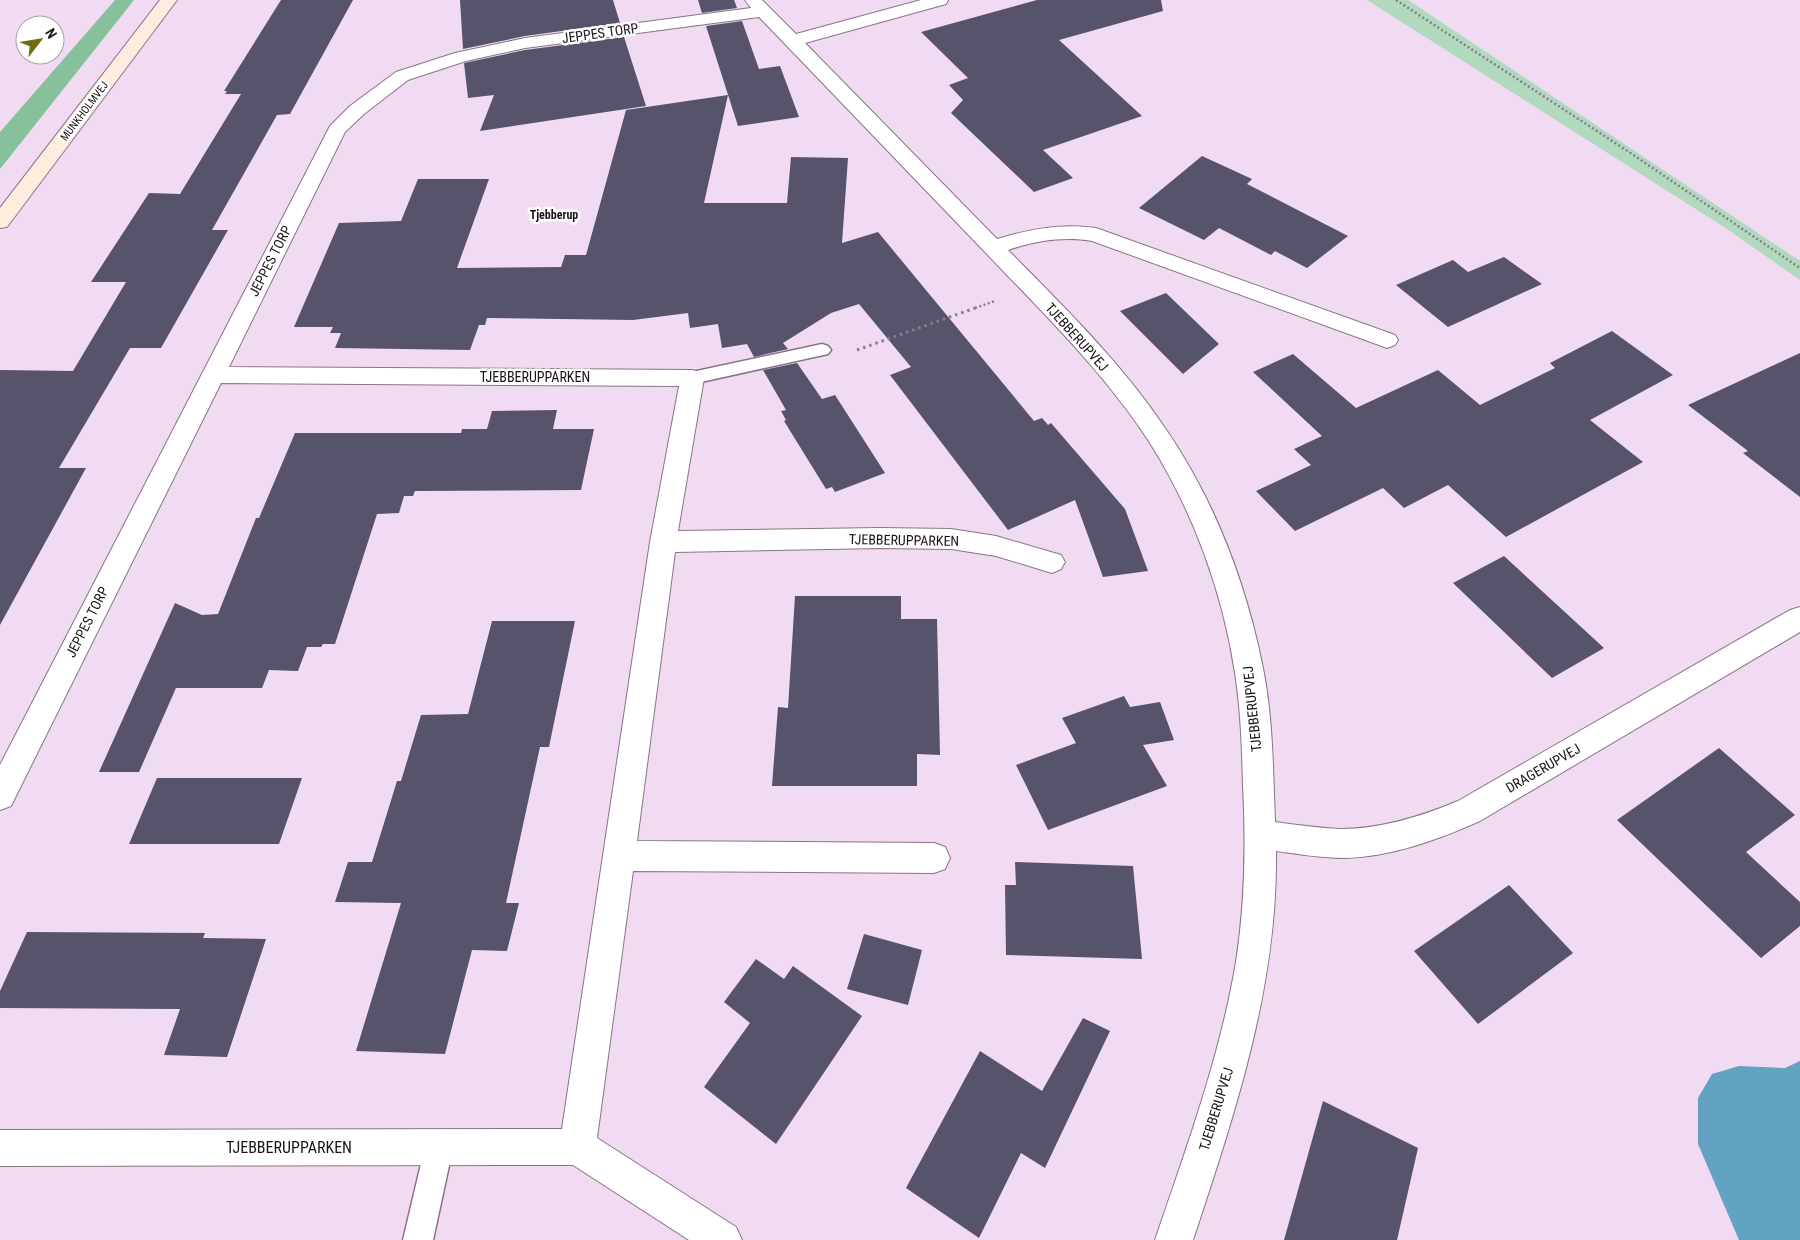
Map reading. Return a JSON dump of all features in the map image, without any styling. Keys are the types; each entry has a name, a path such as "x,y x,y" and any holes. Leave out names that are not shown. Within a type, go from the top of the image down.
{"street":[{"name":"MUNKHOLMVEJ","path":"0,222 169,0"},
{"path":"792,41 940,0"},
{"name":"TJEBBERUPVEJ","path":"758,6 1078,336 1126,391 1172,459 1194,501 1218,559 1236,611 1249,670 1262,835 1258,917 1248,988 1227,1075 1174,1240"},
{"name":"JEPPES TORP","path":"0,796 337,130 356,110 402,76 460,57 525,43 758,6"},
{"path":"992,248 1046,233 1080,232 1096,235 1387,340"},
{"name":"TJEBBERUPPARKEN","path":"212,375 692,378"},
{"path":"692,378 663,542 578,1147 723,1240"},
{"name":"TJEBBERUPPARKEN","path":"663,542 880,538 951,539 996,546 1052,562"},
{"name":"DRAGERUPVEJ","path":"1262,835 1353,843 1399,835 1450,819 1469,811 1800,618"},
{"path":"618,856 934,858"},
{"name":"TJEBBERUPPARKEN","path":"0,1148 578,1147"}],"lane":[{"path":"692,378 822,350"},
{"path":"418,1240 439,1147"}],"path":[{"path":"1396,0 1626,150 1800,268"},
{"path":"822,350 852,352 1031,287"}],"green space":[{"path":"115,0 134,0 0,169 0,132 58,65 65,65 65,57"},
{"path":"1367,0 1408,0 1800,261 1800,280 1724,227"}],"water":[{"path":"1800,1061 1800,1240 1739,1240 1698,1144 1698,1098 1712,1074 1739,1066 1785,1068"}],"building":[{"path":"281,0 353,0 290,114 277,115 212,230 228,230 161,348 130,348 59,468 86,468 0,625 0,370 73,371 126,282 91,282 149,193 180,194 241,94 225,94 227,91 224,91"},
{"path":"460,0 613,0 620,23 525,36 463,49"},
{"path":"698,0 734,0 737,8 702,13"},
{"path":"1037,0 1161,0 1163,11 1059,40 1142,116 1043,150 1073,178 1034,192 951,113 963,100 949,85 968,78 921,32"},
{"path":"742,21 759,69 780,66 799,117 738,126 706,26"},
{"path":"624,37 646,106 480,131 494,95 468,98 464,63 525,50"},
{"path":"728,95 704,203 787,203 791,157 848,158 842,243 878,232 1034,421 1042,418 1048,425 1051,423 1125,509 1148,571 1103,577 1075,500 1008,530 890,375 911,367 859,304 831,313 783,343 788,349 754,357 747,344 722,348 718,324 690,328 688,313 633,320 487,318 485,325 479,325 470,350 335,348 341,333 330,333 333,327 294,327 339,223 401,221 418,179 489,179 457,268 561,267 565,255 586,255 626,110"},
{"path":"1202,156 1252,179 1247,184 1348,236 1307,268 1275,251 1271,255 1219,228 1204,240 1139,208"},
{"path":"1504,257 1542,284 1448,327 1396,285 1453,260 1468,272"},
{"path":"1166,293 1219,344 1183,374 1120,311"},
{"path":"1612,331 1673,375 1590,420 1643,462 1506,537 1448,485 1404,508 1383,488 1295,531 1256,491 1311,465 1294,449 1322,436 1253,372 1293,354 1356,408 1438,370 1480,405 1555,368 1550,363"},
{"path":"1800,353 1800,497 1743,453 1748,451 1688,405"},
{"path":"797,363 822,399 835,395 885,473 835,492 832,487 826,489 784,421 786,420 781,411 786,410 763,370"},
{"path":"557,410 553,429 594,429 581,490 415,491 413,496 404,496 399,513 377,514 335,644 307,647 298,671 269,670 262,688 176,688 139,772 99,772 175,603 202,615 218,614 256,518 259,518 295,433 461,433 462,429 487,429 492,411"},
{"path":"1504,556 1604,648 1552,678 1453,583"},
{"path":"795,596 901,596 901,619 937,619 940,755 917,754 917,786 772,786 778,707 788,708"},
{"path":"492,621 575,621 549,747 540,747 506,903 519,903 507,951 472,950 445,1054 356,1051 401,903 335,902 348,862 372,862 397,781 401,781 421,715 468,714"},
{"path":"1124,696 1130,707 1160,702 1174,740 1143,745 1167,786 1048,830 1016,765 1076,743 1062,718"},
{"path":"1719,748 1795,815 1746,852 1800,902 1800,926 1761,958 1617,820"},
{"path":"157,778 302,778 279,844 129,844"},
{"path":"1015,862 1133,866 1142,959 1006,955 1005,885 1016,885"},
{"path":"1509,885 1573,953 1478,1024 1414,951"},
{"path":"27,932 205,933 203,938 266,939 227,1057 164,1055 180,1009 0,1008 0,991"},
{"path":"864,934 922,950 908,1005 847,989"},
{"path":"756,959 784,979 793,966 862,1016 776,1144 704,1087 750,1023 724,1002"},
{"path":"1083,1018 1110,1031 1045,1168 1021,1153 979,1238 906,1188 980,1051 1042,1091"},
{"path":"1323,1101 1418,1148 1397,1240 1284,1240"}],"district":[{"name":"Tjebberup","path":"554,215"}]}
